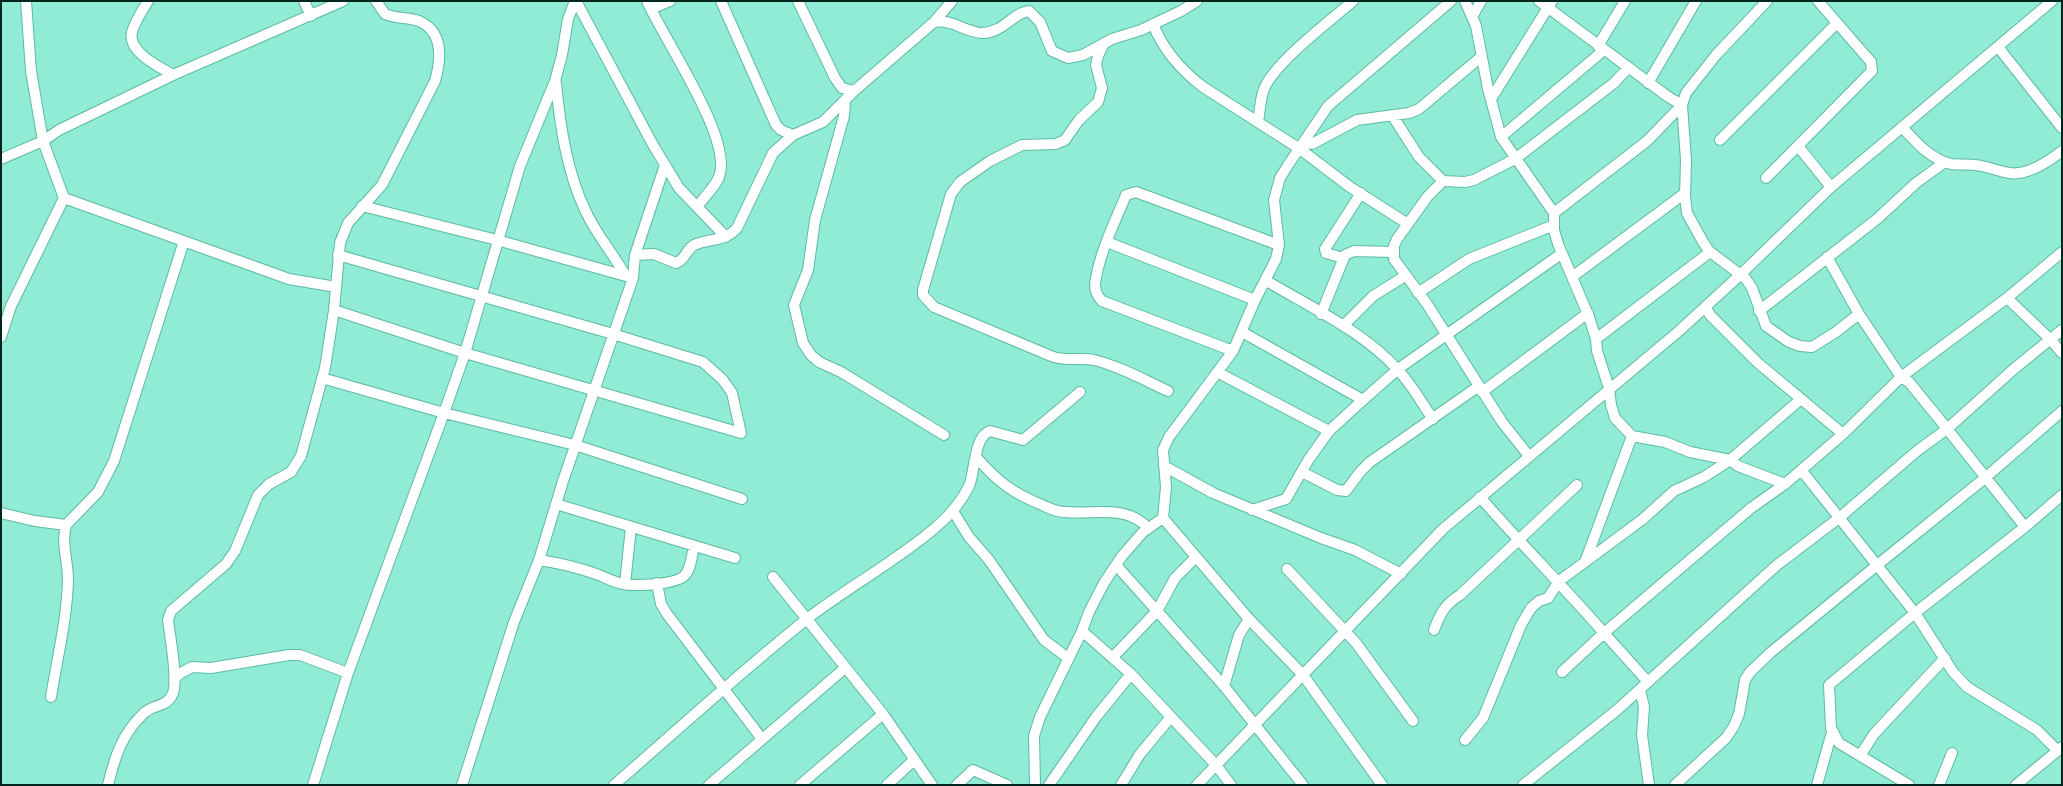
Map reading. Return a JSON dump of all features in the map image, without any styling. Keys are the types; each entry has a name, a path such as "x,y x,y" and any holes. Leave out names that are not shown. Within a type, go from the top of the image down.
{"street":[{"path":"1,337 10,306 64,198 43,141 31,71 26,1"},
{"path":"148,1 132,33 133,43 148,61 173,75"},
{"path":"304,1 311,16"},
{"path":"1,159 43,141 59,130 173,75 343,1"},
{"path":"108,785 114,761 125,735 146,712 167,703 173,694 174,680 168,620 171,611 226,564 235,551 258,495 269,484 291,472 301,456 322,378 334,310 340,243 348,223 382,185 435,81 440,63 437,37 419,21 392,17 385,14 376,1"},
{"path":"312,785 348,673 465,353 520,166 556,81 568,19 575,1"},
{"path":"575,1 679,188 698,206 726,237"},
{"path":"670,1 649,5 698,97 719,145 722,164 719,177 698,206"},
{"path":"722,1 776,125 781,130 793,135"},
{"path":"798,1 835,78 842,88 854,91"},
{"path":"635,255 654,254 676,263 683,259 693,246 726,237 736,228 773,153 793,135 823,122 854,91 934,22 952,1"},
{"path":"934,22 949,22 969,31 983,33 1008,24 1023,11 1029,11 1040,22 1052,51 1060,56 1076,57 1104,43 1153,24 1197,1"},
{"path":"1258,122 1263,91 1274,74 1293,53 1353,1"},
{"path":"1382,785 1303,675 1249,618 1163,518 1166,487 1163,450 1169,437 1233,351 1255,300 1276,260 1279,245 1274,200 1280,178 1328,106 1451,1"},
{"path":"1465,1 1472,17 1501,137 1554,213 1554,225 1561,254 1588,312 1596,339 1597,351 1610,388 1611,405 1615,418 1632,436 1665,442 1690,452 1730,460 1738,466 1785,484"},
{"path":"1472,17 1481,1"},
{"path":"1539,1 1550,4 1601,48 1648,83 1682,105"},
{"path":"1501,137 1601,48 1625,1"},
{"path":"1648,83 1696,1"},
{"path":"1767,1 1716,54 1686,92 1682,105 1686,160 1685,193 1687,213 1710,252 1740,276 1746,279 1752,288 1759,311 1766,326 1777,335 1800,346 1812,347 1830,336 1859,314"},
{"path":"1197,785 1255,722 1345,632 1443,529 1528,456 1706,308 1831,187 2052,1"},
{"path":"1766,178 1872,71 1871,62 1821,2"},
{"path":"1491,99 1550,4"},
{"path":"1720,140 1837,23"},
{"path":"1153,24 1159,40 1188,75 1203,87 1258,122 1302,146 1361,193 1408,224"},
{"path":"1104,43 1096,65 1102,88 1098,102 1079,120 1065,140 1056,144 1022,145 990,161 960,182 951,194 923,290 923,295 934,307 1055,358 1069,360 1093,360 1113,366 1168,391"},
{"path":"1998,47 2062,128"},
{"path":"1302,146 1312,144 1357,120 1409,113 1419,108 1482,56"},
{"path":"1392,115 1419,157 1443,180 1465,182 1474,180 1515,159 1614,84 1628,68"},
{"path":"556,81 563,137 575,182 586,212 629,276"},
{"path":"845,101 844,116 815,220 808,270 794,305 803,343 811,356 819,362 841,372 944,435"},
{"path":"1554,213 1647,141 1682,105"},
{"path":"1902,127 1917,144 1945,162 1976,165 2016,173 2036,167 2062,151"},
{"path":"1798,146 1831,187"},
{"path":"1759,311 1877,219 1916,183 1945,162"},
{"path":"462,785 514,622 539,560 575,445 595,390 613,334 635,255 665,165"},
{"path":"1443,180 1428,196 1397,239 1393,252 1394,259 1446,335 1502,422 1528,456"},
{"path":"1233,351 1102,301 1098,297 1095,285 1106,242 1126,195 1136,192 1279,245"},
{"path":"1343,258 1326,253 1325,249 1361,193"},
{"path":"1572,276 1685,193"},
{"path":"64,198 289,279 336,287"},
{"path":"362,206 497,240 629,276"},
{"path":"1418,293 1469,259 1554,225"},
{"path":"51,697 66,608 68,580 63,539 66,525 98,492 114,461 184,241"},
{"path":"1106,242 1255,300"},
{"path":"1321,314 1345,255 1354,251 1393,252"},
{"path":"1596,339 1710,252"},
{"path":"1562,672 1604,633 1751,508 1802,471 1844,434 1901,378 2007,298 2062,252"},
{"path":"1252,510 1286,499 1329,431 1398,369 1561,254"},
{"path":"334,310 465,353 741,433 732,393 723,380 703,362 613,334 338,255"},
{"path":"1827,257 1859,314 1901,378 1909,382 2026,527"},
{"path":"1343,326 1373,296 1405,276"},
{"path":"1265,280 1343,326 1379,352 1398,369 1433,419"},
{"path":"2007,298 2050,339 2062,354"},
{"path":"1706,308 1710,315 1758,363 1844,434"},
{"path":"1302,472 1337,490 1346,491 1360,472 1370,462 1433,419 1481,389 1588,312"},
{"path":"1523,785 1617,710 1777,565 1839,518 1917,451 1947,429 2062,330"},
{"path":"1242,332 1363,400"},
{"path":"1217,372 1329,431"},
{"path":"322,378 444,413 575,445 742,499"},
{"path":"614,785 807,619 914,546 953,511 969,485 978,445 982,435 990,431 1023,440 1080,392"},
{"path":"1465,740 1483,718 1521,625 1531,608 1539,601 1548,598 1559,581 1643,519 1674,490 1704,477 1730,460 1801,399"},
{"path":"1675,785 1726,738 1734,726 1739,714 1745,680 1750,672 1876,566 1985,478 2062,411"},
{"path":"1585,562 1632,436"},
{"path":"976,457 1003,485 1017,494 1056,510 1065,512 1111,511 1136,518 1148,528"},
{"path":"1164,466 1213,493 1320,538 1356,550 1400,574"},
{"path":"1802,471 1915,614 1953,672 1967,687 2037,730 2059,748 2016,785"},
{"path":"1434,630 1442,611 1451,601 1460,595 1577,485"},
{"path":"1817,785 1832,732 1829,685 1915,614 2026,527 2062,495"},
{"path":"1480,497 1540,565 1559,581 1648,682"},
{"path":"556,504 735,558"},
{"path":"953,511 969,536 989,560 1044,640 1068,658"},
{"path":"1,512 34,521 66,525"},
{"path":"1035,785 1034,736 1040,717 1082,631 1089,612 1122,556 1148,528 1163,518"},
{"path":"625,584 631,527"},
{"path":"539,560 554,562 625,584 657,583 681,579 686,574 694,546"},
{"path":"1112,657 1157,611 1174,578 1196,557"},
{"path":"1116,565 1255,722 1303,785"},
{"path":"1287,569 1356,643 1413,721"},
{"path":"773,577 882,714 932,785"},
{"path":"657,583 661,604 667,614 762,739"},
{"path":"1224,686 1239,634 1249,618"},
{"path":"1082,631 1131,674 1170,718 1216,765 1231,785"},
{"path":"174,680 179,674 192,667 211,668 289,655 300,655 348,673"},
{"path":"1860,756 1874,734 1945,658"},
{"path":"709,785 845,668"},
{"path":"1049,785 1096,717 1131,674"},
{"path":"1640,690 1644,707 1642,735 1649,785"},
{"path":"800,785 882,714"},
{"path":"1120,785 1140,754 1170,718"},
{"path":"1832,732 1839,743 1904,784"},
{"path":"1939,785 1952,753"},
{"path":"887,785 914,760"},
{"path":"957,785 973,770 1007,785"}]}
